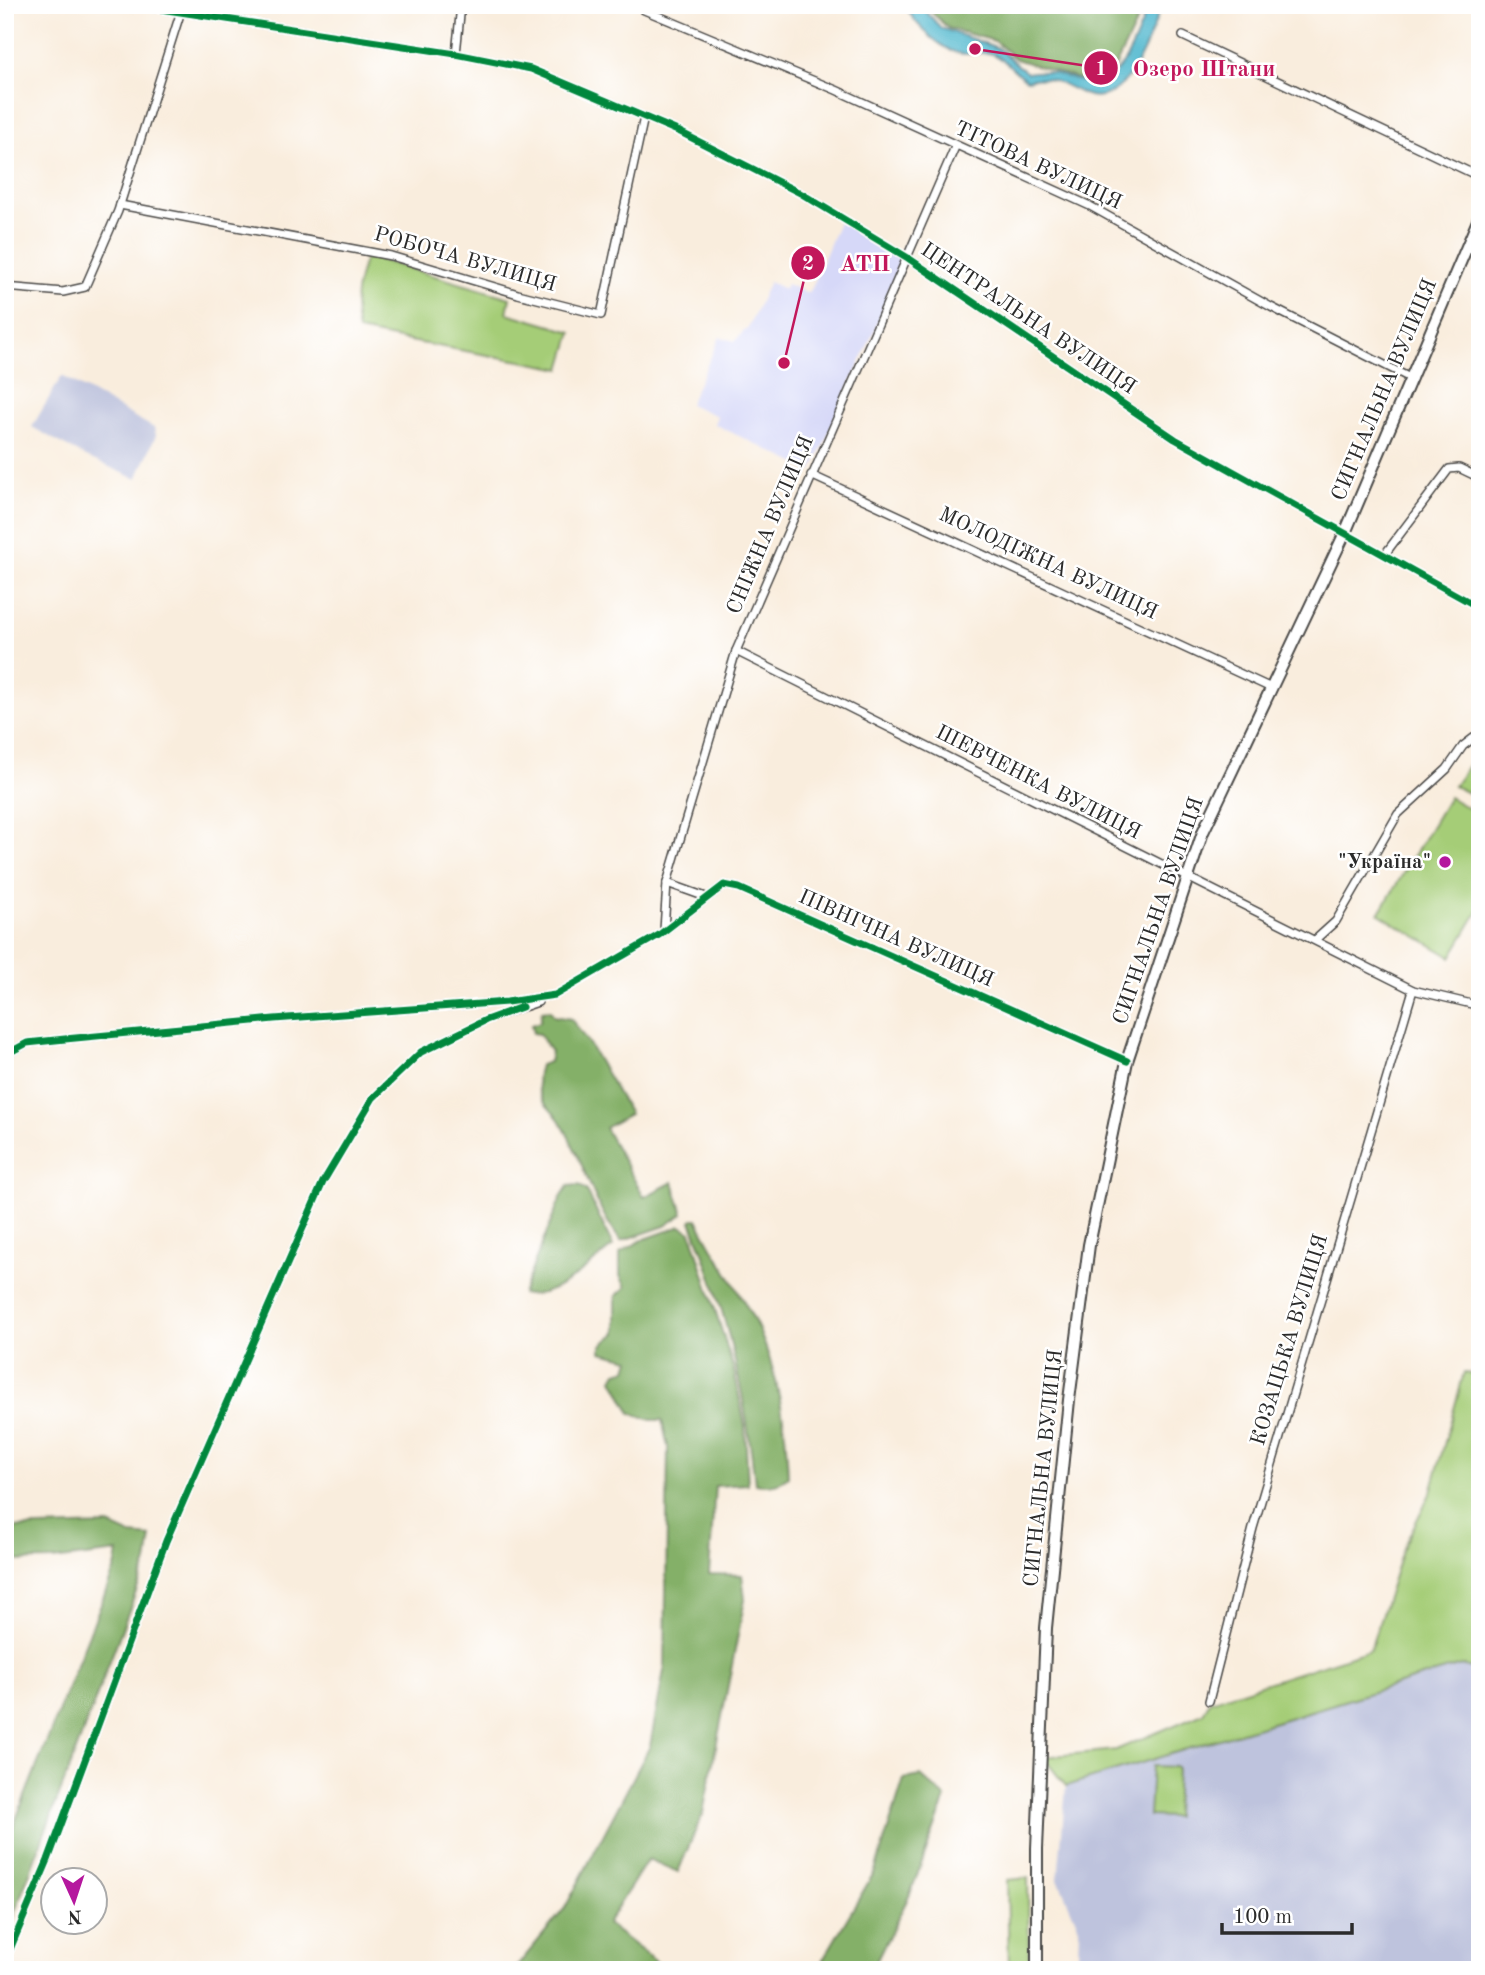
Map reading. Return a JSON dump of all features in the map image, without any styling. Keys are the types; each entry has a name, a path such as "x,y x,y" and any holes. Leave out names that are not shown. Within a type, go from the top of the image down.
{"main road":[{"name":"СИГНАЛЬНА ВУЛИЦЯ","path":"1037,1970 1037,1849 1046,1628 1069,1400 1089,1245 1127,1061 1203,832 1269,687 1345,533 1480,216"}],"street":[{"name":"ЦЕНТРАЛЬНА ВУЛИЦЯ","path":"134,5 456,54 531,69 644,117 802,194 908,258 1175,439 1480,608"},
{"path":"456,54 461,5"},
{"name":"ТІТОВА ВУЛИЦЯ","path":"641,5 645,10 836,90 955,147 1090,206 1271,307 1412,379"},
{"path":"5,287 63,292 85,287 120,205 181,11"},
{"path":"1183,36 1480,177"},
{"name":"РОБОЧА ВУЛИЦЯ","path":"120,205 391,256 518,294 601,315 644,117"},
{"name":"СНІЖНА ВУЛИЦЯ","path":"662,933 667,883 736,651 955,147"},
{"path":"1385,554 1449,469 1459,468 1480,478"},
{"name":"МОЛОДІЖНА ВУЛИЦЯ","path":"811,475 1269,687"},
{"name":"ШЕВЧЕНКА ВУЛИЦЯ","path":"736,651 1413,990 1480,1006"},
{"path":"1315,940 1336,921 1398,814 1412,797 1447,769 1463,746 1480,733"},
{"path":"667,883 706,897"},
{"name":"ПІВНІЧНА ВУЛИЦЯ","path":"555,995 662,933 706,897 724,886 738,888 1127,1061"},
{"name":"КОЗАЦЬКА ВУЛИЦЯ","path":"1209,1702 1253,1528 1413,990"},
{"path":"5,1055 27,1043 274,1019 508,1002 555,995"},
{"path":"5,1961 48,1860 166,1541 323,1182 373,1098 421,1052 486,1020 555,995"}],"shaded area":[{"path":"840,219 906,259 812,471 714,424 717,416 689,404 720,337 735,341 749,326 769,282 784,289 787,284 807,293 812,288"},
{"path":"62,376 154,428 156,435 137,479 84,456 32,427"},
{"path":"1462,1665 1480,1672 1480,1970 1102,1970 1078,1955 1079,1928 1058,1879 1066,1786"}],"green space":[{"path":"924,5 1145,5 1113,71 1102,81 1088,82 1016,59 995,41 948,28"},
{"path":"366,256 510,298 507,313 572,332 561,369 358,331 356,293"},
{"path":"1480,749 1480,799 1454,786"},
{"name":"\"Україна\"","path":"1449,797 1480,815 1480,908 1451,957 1379,914"},
{"path":"550,1010 554,1016 571,1019 589,1044 630,1114 605,1128 644,1197 673,1182 683,1214 665,1226 621,1241 603,1213 559,1119 543,1101 537,1085 538,1073 540,1065 549,1062 551,1052 539,1034 533,1033 531,1025 540,1022 542,1011"},
{"path":"579,1185 587,1191 613,1246 559,1287 534,1295 522,1294 561,1197 568,1186"},
{"path":"697,1219 751,1314 771,1364 783,1419 788,1476 776,1483 755,1484 740,1384 724,1318 691,1221"},
{"path":"681,1226 691,1232 734,1370 745,1426 748,1484 715,1486 709,1574 742,1575 745,1599 703,1813 678,1872 648,1859 607,1924 663,1967 661,1970 514,1970 565,1908 650,1746 665,1665 668,1447 662,1420 651,1420 631,1413 613,1379 617,1372 627,1369 630,1359 601,1352 601,1346 616,1333 616,1296 626,1287 620,1276 620,1253 642,1240"},
{"path":"1464,1373 1480,1375 1480,1672 1461,1665 1066,1786 1043,1757 1116,1750 1203,1713 1210,1701 1370,1650 1403,1548 1431,1492"},
{"path":"109,1525 131,1535 151,1537 147,1563 5,1938 5,1847 115,1568 118,1552 53,1560 5,1561 5,1528"},
{"path":"1152,1766 1177,1767 1175,1817 1149,1816"},
{"path":"921,1776 946,1798 910,1894 872,1970 817,1970 875,1871 904,1779"},
{"path":"1028,1878 1029,1970 1009,1970 1007,1880"}],"water":[{"path":"905,5 920,5 941,28 998,48 1027,73 1048,72 1080,81 1095,82 1107,78 1126,59 1149,5 1162,5 1135,67 1113,92 1099,97 1083,94 1050,80 1027,80 993,54 958,53 949,49 931,37 915,21"}],"cycle path":[{"path":"134,5 456,54 531,69 680,132 802,194 908,258 1175,439 1480,608"},
{"path":"5,1055 27,1043 274,1019 507,1002 555,995 659,935 724,885 739,888 1127,1061"},
{"path":"5,1961 48,1860 166,1541 323,1182 373,1098 421,1052 486,1020 522,1007"}],"place":[{"name":"Озеро Штани","path":"975,49"},
{"name":"АТП","path":"784,363"},
{"name":"\"Україна\"","path":"1445,862"}]}
